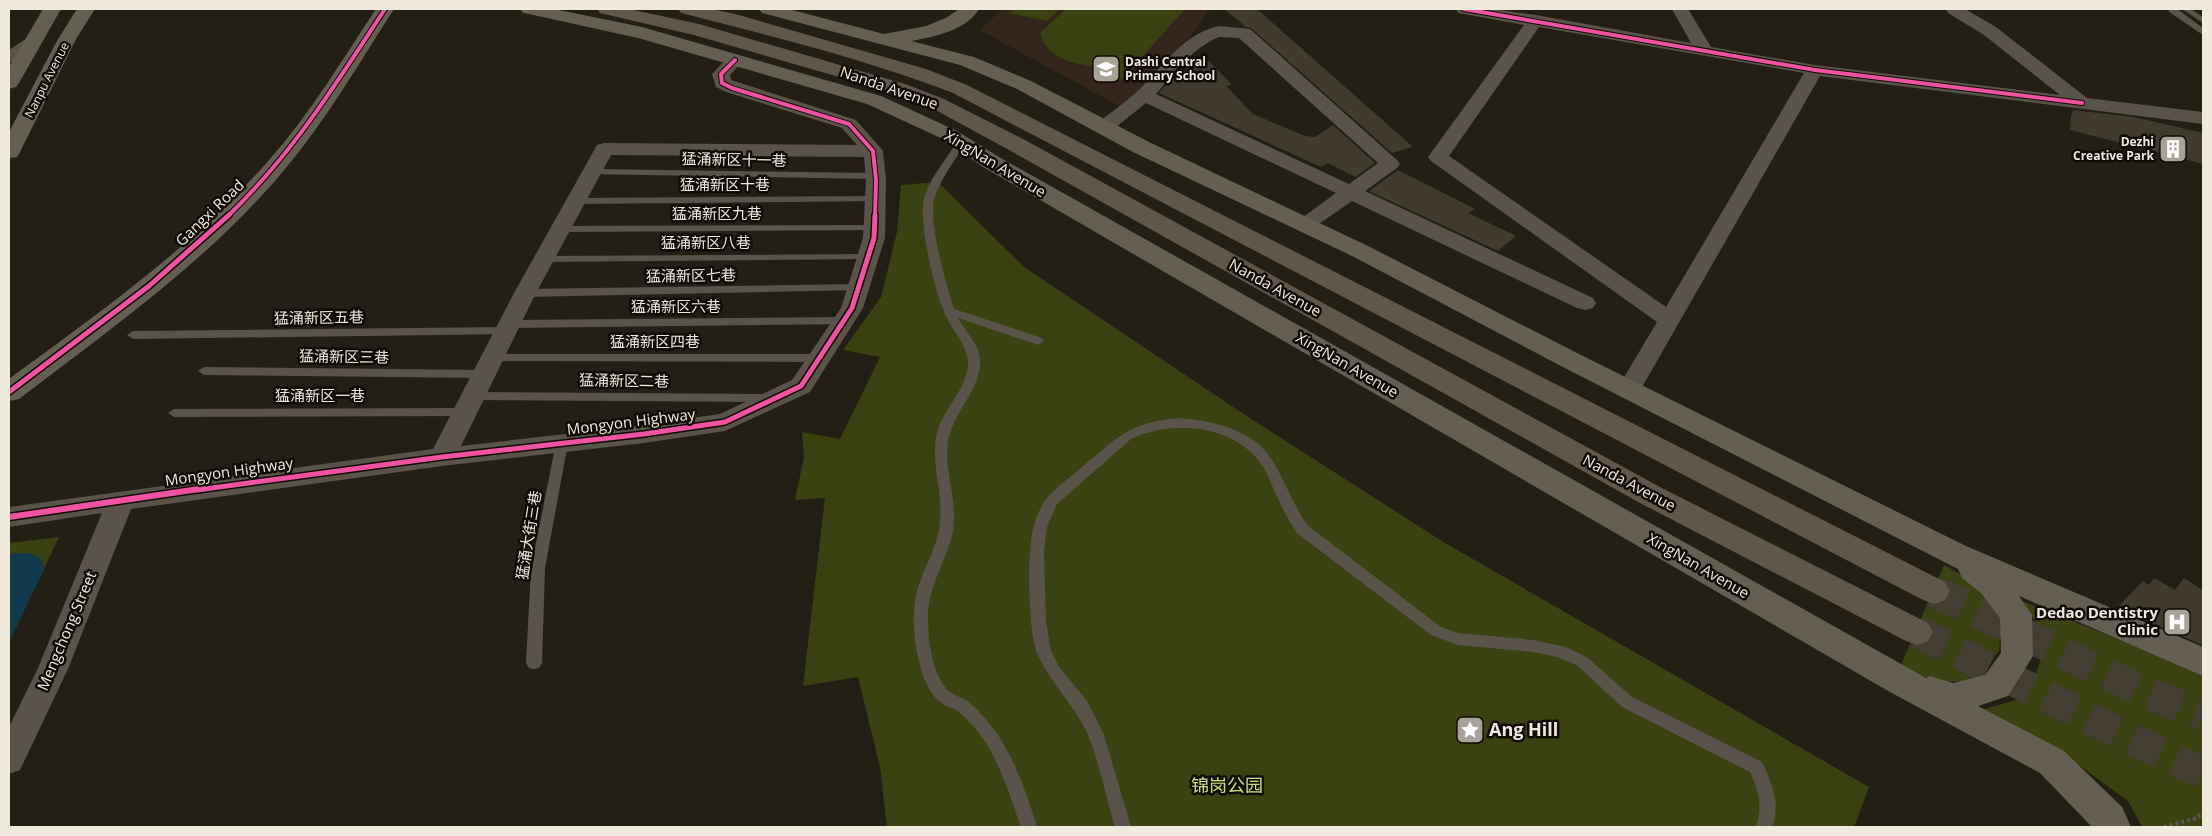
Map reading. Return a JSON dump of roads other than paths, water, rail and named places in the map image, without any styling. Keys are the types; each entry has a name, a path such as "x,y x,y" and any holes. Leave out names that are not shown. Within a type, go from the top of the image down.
{"highway":[{"name":"Nanda Avenue","path":"606,9 826,57 920,73 960,89 1934,591"},
{"name":"Nanda Avenue","path":"687,9 728,18 945,107 1650,495 1917,632"},
{"path":"760,9 826,57"},
{"path":"686,46 826,57"}],"main road":[{"path":"9,84 30,44 52,9"},
{"name":"Nanpu Avenue","path":"9,152 67,39 86,9"},
{"path":"30,44 38,49 48,49 67,39 93,9"},
{"name":"Gangxi Road","path":"13,388 112,316 234,210 277,165 307,126 384,9"},
{"name":"XingNan Avenue","path":"529,9 642,33 874,100 950,135 999,167 1902,682 2052,762 2114,827"},
{"path":"768,9 967,61 1024,84 1162,158 1306,224 1955,554 2203,662"},
{"path":"877,38 929,31 963,15"},
{"path":"963,15 955,38 967,61"},
{"path":"1902,682 1953,698 1996,686 2016,656 2016,615 1992,584 1955,554"}],"street":[{"path":"1464,9 1816,70 2203,118"},
{"path":"1680,9 1704,50"},
{"path":"1954,9 1990,31 2082,103"},
{"path":"1536,20 1438,157 1668,319"},
{"path":"1104,127 1144,95 1164,72 1200,40 1212,33 1228,31 1244,33 1390,164 1306,224"},
{"path":"9,58 30,44"},
{"path":"735,60 721,74 722,83 732,88 849,124 873,151"},
{"path":"1629,389 1668,319 1816,70"},
{"path":"1144,95 1585,303"},
{"path":"442,456 470,404 524,293 604,149 873,151"},
{"name":"Mongyon Highway","path":"9,517 442,456 725,422 801,386 852,308 874,238 876,188 873,151"},
{"name":"Mengchong Street","path":"9,760 53,669 121,500"}],"lane":[{"path":"2173,9 2200,32 2203,32"},
{"path":"2186,9 2203,21"},
{"path":"962,143 930,198 928,210 937,264 949,311 972,350 974,365 970,386 944,428 941,442 940,462 948,502 947,525 925,585 920,609 921,629 931,679 947,700 961,705 986,732 1006,766 1029,827"},
{"name":"猛涌新区十一巷","path":"592,172 876,188"},
{"name":"猛涌新区十巷","path":"574,201 876,188"},
{"name":"猛涌新区九巷","path":"559,229 875,228"},
{"name":"猛涌新区八巷","path":"543,258 868,257"},
{"name":"猛涌新区七巷","path":"524,293 858,288"},
{"path":"949,311 1038,341"},
{"name":"猛涌新区六巷","path":"507,327 844,321"},
{"name":"猛涌新区五巷","path":"133,335 507,327"},
{"name":"猛涌新区四巷","path":"487,366 820,358"},
{"name":"猛涌新区三巷","path":"204,372 487,366"},
{"name":"猛涌新区二巷","path":"470,404 775,398"},
{"name":"猛涌新区一巷","path":"174,413 470,404"},
{"path":"1123,827 1096,735 1082,706 1055,673 1044,650 1039,622 1037,552 1040,527 1052,501 1127,436 1137,430 1156,424 1183,422 1222,431 1249,442 1264,459 1289,508 1302,528 1436,631 1466,640 1533,646 1562,651 1583,662 1627,702 1756,768 1765,785 1770,805 1764,827"},
{"name":"猛涌大街三巷","path":"534,663 538,568 562,443"}],"water":[{"path":"29,553 42,559 44,569 9,642 9,554"}],"tunnel":[{"path":"1934,591 2138,689 2203,715"},
{"path":"1917,632 2176,761 2203,772"}],"place":[{"name":"Dashi Central Primary School","path":"1106,69"},
{"name":"Dezhi Creative Park","path":"2173,149"},
{"name":"Dedao Dentistry Clinic","path":"2177,622"},
{"name":"Ang Hill","path":"1470,730"}],"park label":[{"name":"锦岗公园","path":"1227,786"}]}
